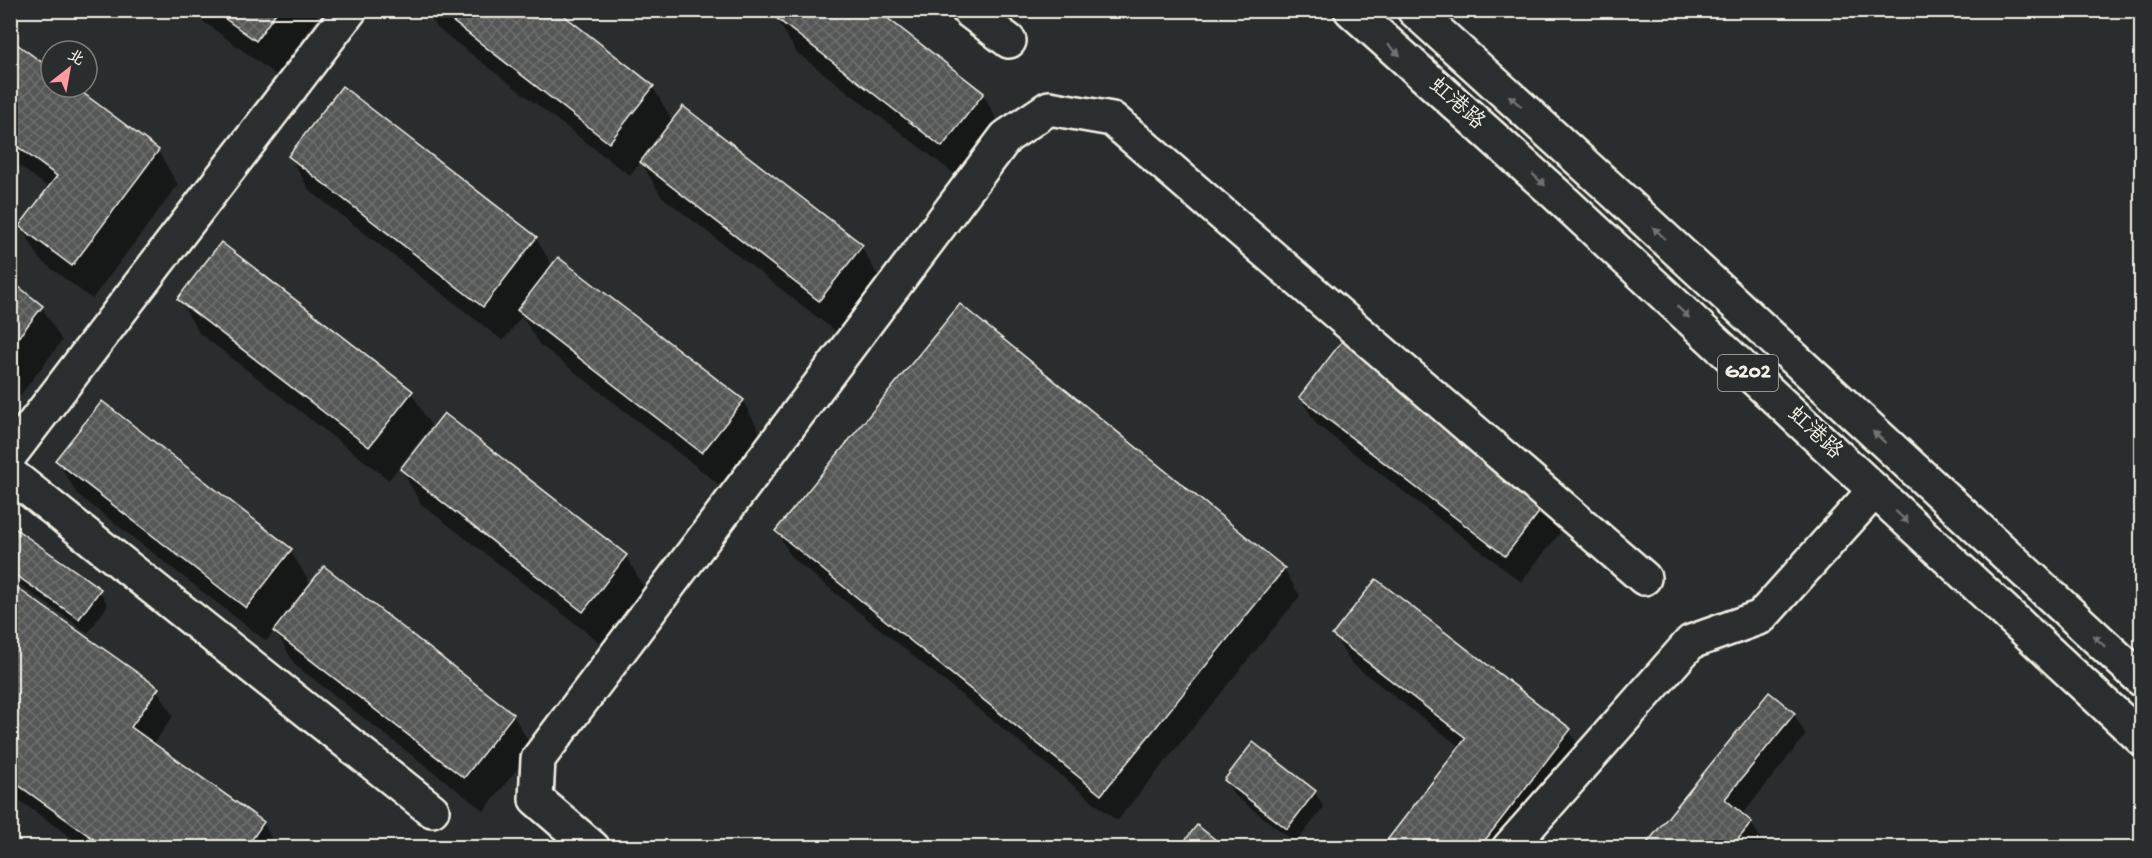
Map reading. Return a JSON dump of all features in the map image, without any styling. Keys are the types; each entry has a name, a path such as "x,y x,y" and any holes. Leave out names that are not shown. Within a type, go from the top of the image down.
{"main road":[{"path":"10,455 350,10"},
{"path":"968,10 1009,41"},
{"name":"虹港路","path":"1351,10 1556,194 2142,739"},
{"name":"虹港路","path":"1414,10 1610,188 2142,681"},
{"path":"593,848 536,799 538,759 1006,137 1049,108 1112,120 1644,578"},
{"path":"10,474 432,810"},
{"path":"1509,848 1691,642 1761,617 1874,491"}],"building":[{"path":"213,10 278,10 256,41"},
{"path":"438,10 557,10 654,86 609,143"},
{"path":"780,10 877,10 984,93 942,147 775,17"},
{"path":"10,39 39,60 39,99 91,99 159,150 72,266 19,226 57,176 10,141"},
{"path":"342,86 537,237 483,307 288,156"},
{"path":"683,106 863,245 819,301 640,162"},
{"path":"221,242 413,391 369,447 177,299"},
{"path":"558,257 744,400 702,453 517,310"},
{"path":"10,280 43,306 10,348"},
{"path":"960,304 1285,568 1101,795 775,531"},
{"path":"1342,341 1548,501 1505,556 1299,397"},
{"path":"102,401 292,549 246,608 55,460"},
{"path":"444,413 627,555 583,612 400,469"},
{"path":"10,525 101,589 79,619 10,571"},
{"path":"324,566 514,714 464,778 273,631"},
{"path":"1376,579 1571,729 1479,848 1381,848 1466,738 1332,635"},
{"path":"10,583 159,688 131,727 264,822 246,848 106,848 10,779"},
{"path":"1769,692 1795,713 1725,799 1752,822 1731,848 1643,848"},
{"path":"1253,742 1316,791 1287,829 1224,780"},
{"path":"1197,825 1226,848 1179,848"}]}
